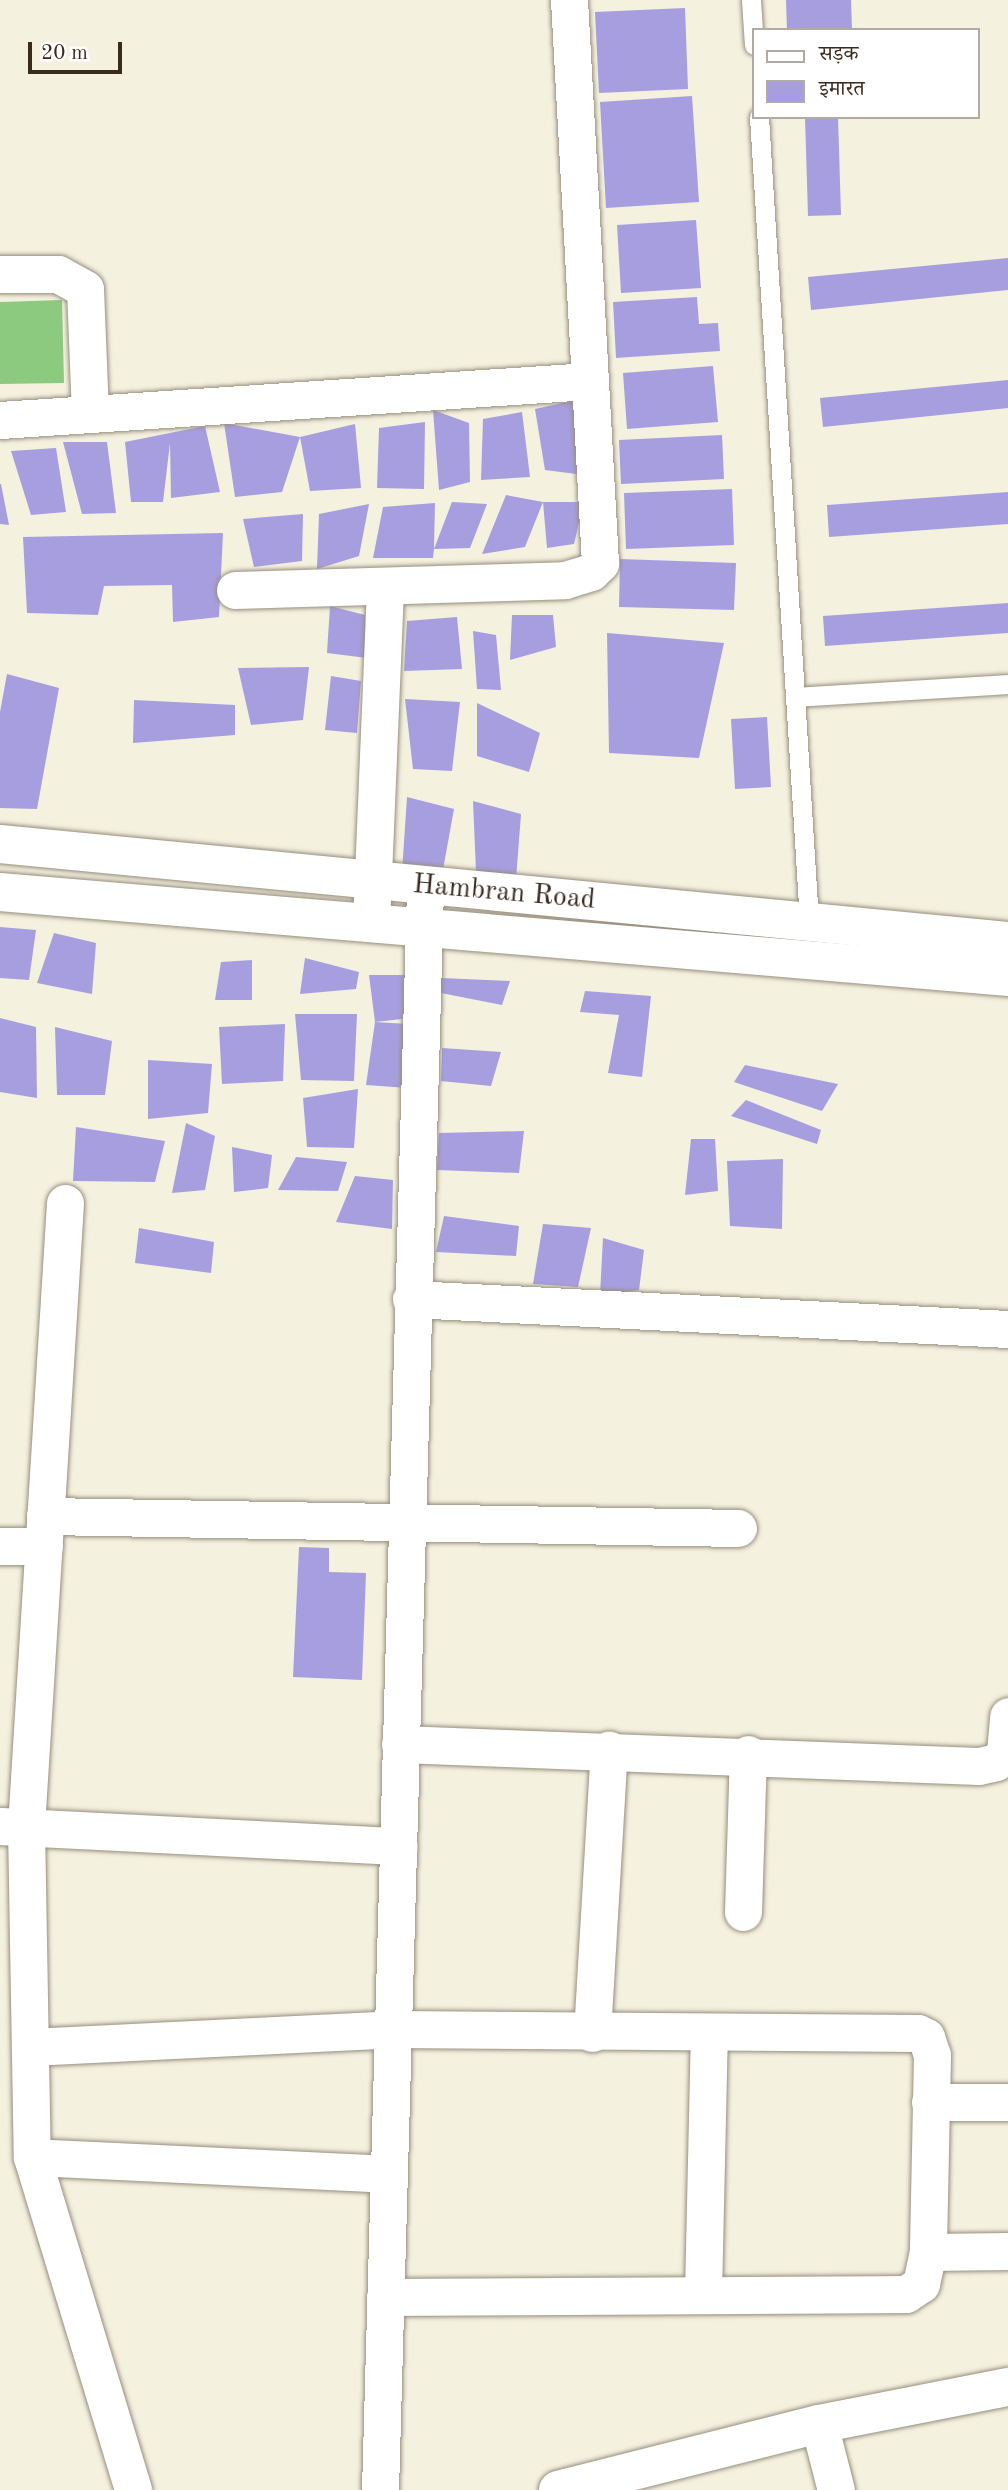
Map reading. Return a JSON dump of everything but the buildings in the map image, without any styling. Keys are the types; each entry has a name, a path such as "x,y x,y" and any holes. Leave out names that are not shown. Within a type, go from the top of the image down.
{"main road":[{"name":"Hambran Road","path":"0,844 1008,941"},
{"name":"Hambran Road","path":"0,892 1008,977"},
{"path":"558,2490 820,2424 1008,2387"}],"street":[{"path":"235,590 385,588 565,580 596,568 601,556 569,0"},
{"path":"0,274 58,274 85,289 90,413"},
{"path":"0,420 589,381"},
{"path":"371,923 385,588"},
{"path":"380,2490 408,1520 411,1299 425,887"},
{"path":"65,1203 45,1531 13,1826 30,2047 32,2157 133,2490"},
{"path":"411,1299 1008,1329"},
{"path":"0,1546 45,1531 408,1520 738,1528"},
{"path":"401,1744 748,1754 979,1766 996,1762 1005,1753 1008,1716"},
{"path":"592,2033 609,1750"},
{"path":"743,1912 748,1754"},
{"path":"13,1826 398,1846"},
{"path":"30,2047 393,2029 709,2034 918,2033 931,2046 928,2252 921,2284 906,2294 703,2293 385,2297"},
{"path":"703,2293 709,2034"},
{"path":"930,2102 1008,2102"},
{"path":"32,2157 389,2174"},
{"path":"928,2252 1008,2251"},
{"path":"820,2424 836,2490"}],"lane":[{"path":"751,0 753,28"},
{"path":"759,119 809,920"},
{"path":"795,697 1008,684"}],"green space":[{"path":"62,300 64,383 0,384 0,302"}]}
